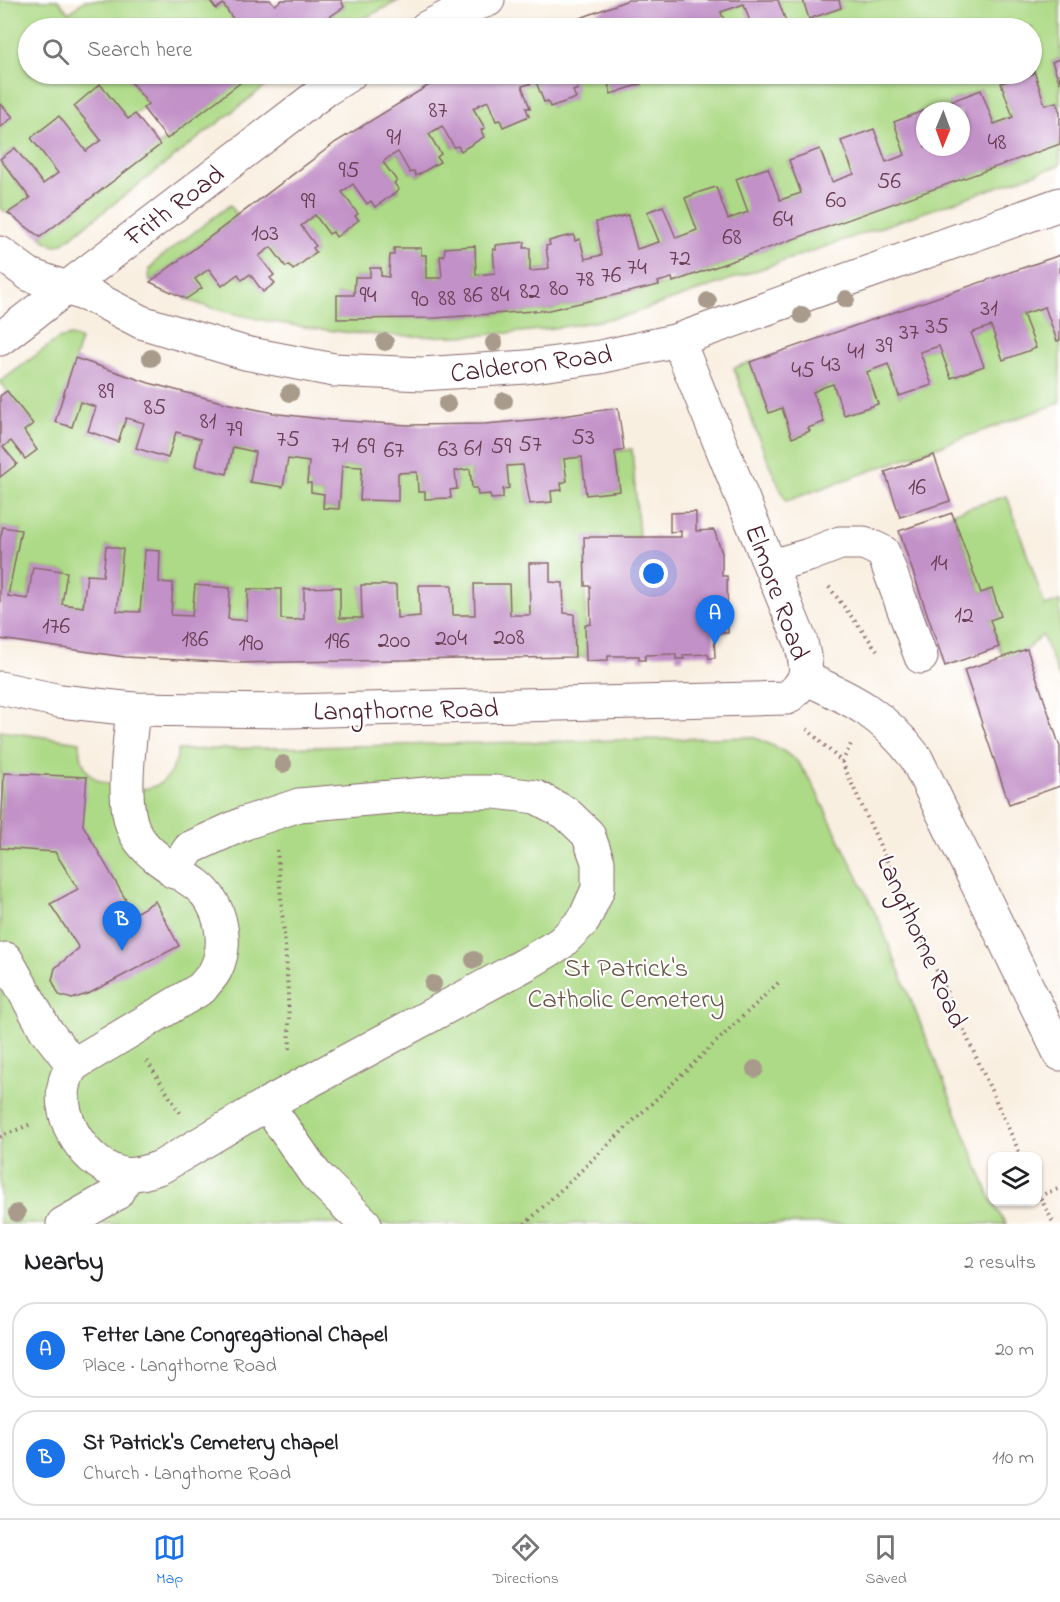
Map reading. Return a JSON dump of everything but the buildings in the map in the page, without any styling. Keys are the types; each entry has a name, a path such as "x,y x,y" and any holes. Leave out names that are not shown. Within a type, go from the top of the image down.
{"street":[{"path":"446,18 488,0"},
{"name":"Frith Road","path":"0,339 144,226 334,84"},
{"name":"Calderon Road","path":"0,253 30,275 97,299 141,322 245,353 334,370 422,374 526,367 600,357 678,340 1060,204"},
{"name":"Elmore Road","path":"678,340 801,642 806,665 805,678 842,694 871,712 897,733 916,758 1060,1054"},
{"path":"771,566 840,543 864,543 883,552 921,657"},
{"name":"Langthorne Road","path":"0,688 60,701 133,709 290,711 787,698 800,688 805,678"},
{"path":"133,709 127,802 129,817 137,837 174,872 197,886 216,910 221,926 221,948 216,970 202,988 73,1065 65,1080 63,1094 65,1111 74,1135 100,1163 114,1171 127,1175 145,1173 160,1167 279,1097 561,943 584,920 597,890 598,862 588,834 567,813 536,797 495,792 449,792 299,805 245,823 190,848 174,872"},
{"path":"0,962 6,959 45,1029 73,1065"},
{"path":"279,1097 315,1174 365,1224"},
{"path":"63,1224 116,1194 127,1175"}],"path":[{"name":"Langthorne Road","path":"812,734 842,762 1019,1152"},
{"path":"842,762 855,736"},
{"path":"269,814 276,838 287,970 279,1097"},
{"path":"525,1224 779,982"},
{"path":"129,1032 200,1144"},
{"path":"1042,1194 1060,1188"},
{"path":"1042,1202 1054,1224"}],"green space":[{"path":"0,0 58,0 69,13 85,0 212,0 216,9 223,4 232,18 18,18 18,84 133,84 148,104 128,119 100,85 75,106 101,140 43,184 15,148 0,159 0,128 12,117 2,104 0,105"},
{"path":"341,0 400,0 365,18 328,18 344,7"},
{"path":"778,0 803,0 810,18 784,18"},
{"path":"839,0 1060,0 1060,61 1059,59 1052,62 1060,84 1060,112 1057,102 1045,105 1039,84 1042,84 1042,18 810,18 841,8"},
{"path":"744,4 749,18 723,18 721,12"},
{"path":"238,84 268,84 63,243 54,246 40,237"},
{"path":"537,84 544,102 548,101 551,107 575,98 573,91 577,89 575,84 608,84 611,94 638,84 1001,84 1013,117 994,124 981,90 949,102 916,102 916,114 910,116 905,155 886,162 842,141 854,174 832,182 820,149 789,161 801,193 780,200 768,168 752,173 748,212 728,219 716,187 685,198 697,230 676,238 663,206 648,212 659,242 637,249 628,215 597,223 602,255 585,259 580,240 575,241 574,235 549,241 550,245 546,246 549,268 530,271 530,249 524,248 524,242 496,245 496,250 493,250 495,273 476,275 475,246 445,248 444,256 440,256 442,278 426,278 426,255 421,255 421,248 394,248 394,255 390,256 389,277 381,276 381,268 371,268 370,277 355,277 354,295 337,295 337,318 435,318 549,310 673,282 1060,144 1060,165 628,315 540,330 451,336 362,334 274,322 219,310 186,299 202,288 195,279 209,269 222,286 238,274 242,280 250,274 264,292 274,284 270,278 274,275 259,256 271,247 286,267 289,265 293,270 316,252 313,248 315,245 301,226 315,215 329,234 333,232 337,237 358,220 342,192 353,184 376,207 399,190 394,183 396,180 383,162 398,152 410,173 414,171 417,176 440,162 437,157 440,154 429,134 442,126 453,147 458,146 461,151 484,136 481,130 484,128 473,108 488,101 503,126 529,116 526,108 530,107 522,86"},
{"path":"0,161 30,198 8,213 0,208"},
{"path":"230,205 238,216 150,282 149,271 156,261"},
{"path":"1045,307 1057,340 1060,340 1060,403 786,501 758,436 734,368 750,362 769,412 782,408 792,438 824,422 813,392 833,384 845,415 877,404 867,372 888,364 899,396 915,390 920,352 939,346 951,378 983,366 971,333 991,326 1035,348 1023,314"},
{"path":"71,336 81,340 75,358 80,402 96,407 89,432 118,441 126,418 144,423 136,448 168,458 176,432 201,439 195,466 227,473 233,447 255,452 250,482 283,487 288,459 309,462 307,483 311,483 311,492 324,494 323,508 339,509 342,466 362,467 360,500 397,501 398,473 417,472 418,491 425,492 426,499 450,498 450,490 457,489 455,471 470,469 471,488 477,488 478,495 490,494 492,499 503,498 503,489 509,488 507,466 523,465 529,504 552,502 551,491 562,490 561,483 567,481 564,459 582,457 587,495 620,491 615,452 632,449 639,537 585,537 586,657 575,657 574,614 564,613 563,583 550,582 549,563 529,563 530,615 510,615 508,584 474,584 475,615 453,615 452,585 419,585 420,616 397,618 361,586 362,618 340,618 339,587 304,588 304,619 281,619 281,589 248,589 247,620 228,619 230,588 195,585 192,616 171,615 173,583 159,582 160,551 145,550 140,612 117,611 123,549 106,546 103,576 87,575 83,607 62,604 67,572 33,567 28,599 8,596 21,530 3,527 0,539 0,477 3,447 11,441 37,450 24,431 33,424 0,382 58,339"},
{"path":"1007,496 1045,606 1060,601 1060,679 1042,635 1027,649 1003,658 990,620 1001,616 992,589 981,593 952,513"},
{"name":"St Patrick's Catholic Cemetery","path":"0,731 80,742 83,762 92,776 106,784 140,789 155,786 166,779 173,768 178,750 753,737 780,749 797,761 812,783 880,923 988,1192 988,1206 995,1206 1006,1224 0,1224"}],"place":[{"name":"Fetter Lane Congregational Chapel","path":"715,645"},
{"name":"St Patrick's Cemetery chapel","path":"122,951"}]}
